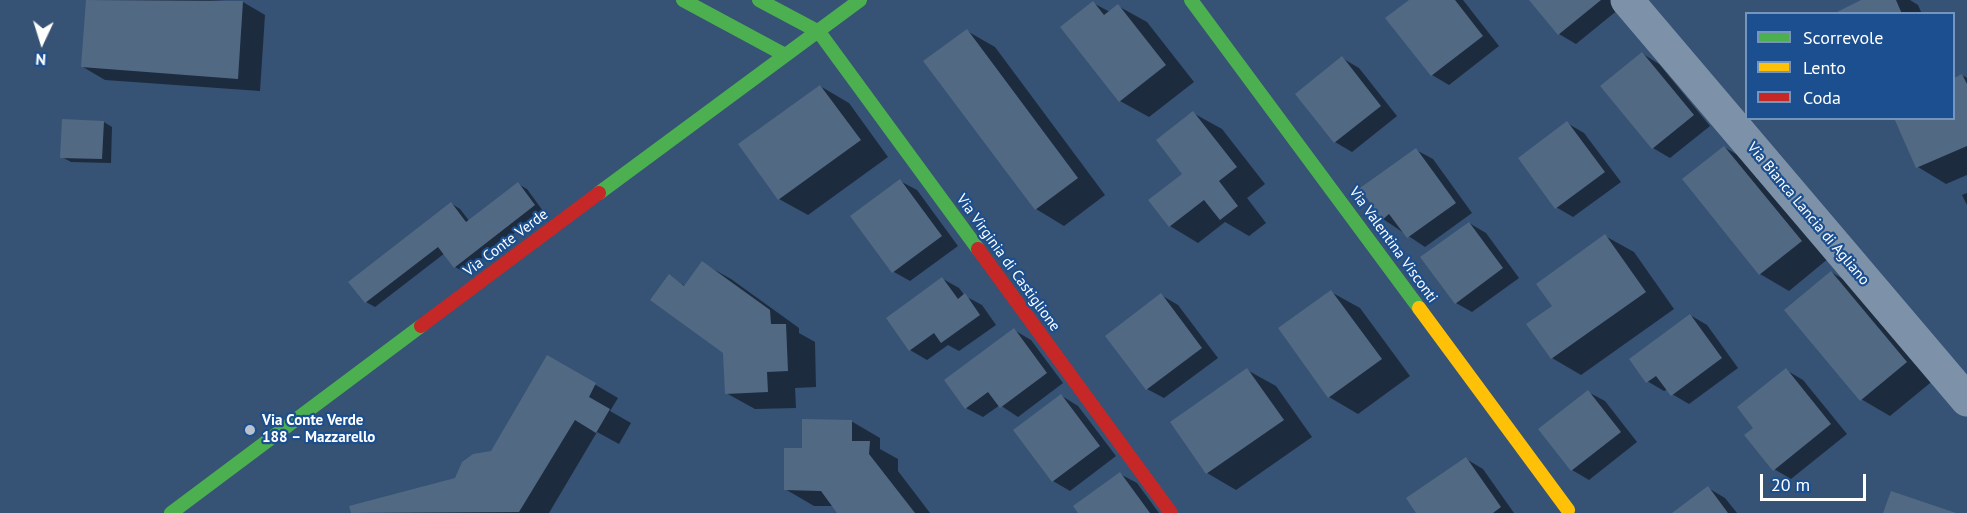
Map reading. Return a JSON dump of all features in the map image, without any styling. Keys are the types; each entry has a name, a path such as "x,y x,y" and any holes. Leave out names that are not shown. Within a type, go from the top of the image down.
{"street":[{"path":"683,0 785,55"},
{"path":"759,0 819,32"},
{"name":"Via Conte Verde","path":"171,513 860,0"},
{"name":"Via Valentina Visconti","path":"1191,0 1568,510"},
{"name":"Via Bianca Lancia di Agliano","path":"1627,0 1967,400"},
{"name":"Via Virginia di Castiglione","path":"819,32 1171,513"}],"building":[{"path":"86,0 243,1 238,79 81,67"},
{"path":"1409,0 1455,0 1483,36 1431,76 1385,18"},
{"path":"1529,0 1601,0 1558,35"},
{"path":"1861,0 1896,0 1901,12 1837,12"},
{"path":"1093,1 1104,15 1118,4 1166,65 1119,102 1060,27"},
{"path":"967,29 1078,178 1035,210 923,61"},
{"path":"1642,52 1694,115 1652,149 1600,86"},
{"path":"1342,56 1381,106 1334,143 1295,94"},
{"path":"1962,74 1967,84 1967,146 1916,168 1895,120 1955,120 1955,78"},
{"path":"820,85 861,140 778,200 738,144"},
{"path":"1193,111 1237,167 1219,181 1238,206 1220,220 1204,200 1169,227 1148,200 1182,174 1156,140"},
{"path":"62,119 104,121 102,159 60,158"},
{"path":"1567,121 1605,172 1555,209 1518,158"},
{"path":"1724,146 1802,241 1759,275 1682,179"},
{"path":"1416,148 1456,203 1407,238 1389,214 1382,220 1360,188"},
{"path":"900,179 942,236 892,273 850,216"},
{"path":"518,182 535,205 454,268 438,247 365,303 348,282 451,202 466,222"},
{"path":"1469,222 1503,268 1455,304 1420,257"},
{"path":"1605,234 1646,292 1551,359 1526,324 1552,306 1536,284"},
{"path":"702,261 770,310 771,324 786,324 788,371 767,372 768,392 725,394 723,353 650,300 669,274 684,286"},
{"path":"1831,271 1907,362 1860,401 1784,310"},
{"path":"942,277 958,299 965,293 980,315 941,343 934,333 909,351 886,318"},
{"path":"1331,290 1382,359 1328,398 1278,328"},
{"path":"1161,293 1202,348 1146,390 1105,336"},
{"path":"1690,314 1722,358 1671,396 1656,376 1646,383 1629,359"},
{"path":"1014,328 1047,373 1000,408 988,392 965,409 944,380"},
{"path":"547,355 596,383 589,397 610,409 596,433 575,420 519,512 351,513 349,506 455,478 462,462 473,454 491,451"},
{"path":"1247,368 1284,420 1206,474 1170,422"},
{"path":"1786,368 1831,424 1773,471 1744,435 1753,428 1737,407"},
{"path":"1588,390 1621,432 1571,471 1538,429"},
{"path":"1061,394 1100,446 1052,482 1013,430"},
{"path":"802,419 852,420 852,441 870,441 869,454 915,513 837,513 821,491 784,490 784,448 802,448"},
{"path":"1466,457 1501,507 1493,513 1416,513 1406,498"},
{"path":"1120,472 1150,513 1078,513 1073,506"},
{"path":"1708,486 1728,513 1672,513"},
{"path":"1891,491 1956,513 1883,513"}],"traffic: fast":[{"path":"683,0 785,55"},
{"path":"759,0 819,32 978,249"},
{"path":"599,193 860,0"},
{"path":"1191,0 1419,308"},
{"path":"171,513 421,326"}],"traffic: slow":[{"path":"1419,308 1568,510"}],"traffic: jam":[{"path":"421,326 599,193"},
{"path":"978,249 1171,513"}],"place":[{"name":"Via Conte Verde 188 – Mazzarello","path":"250,430"}]}
